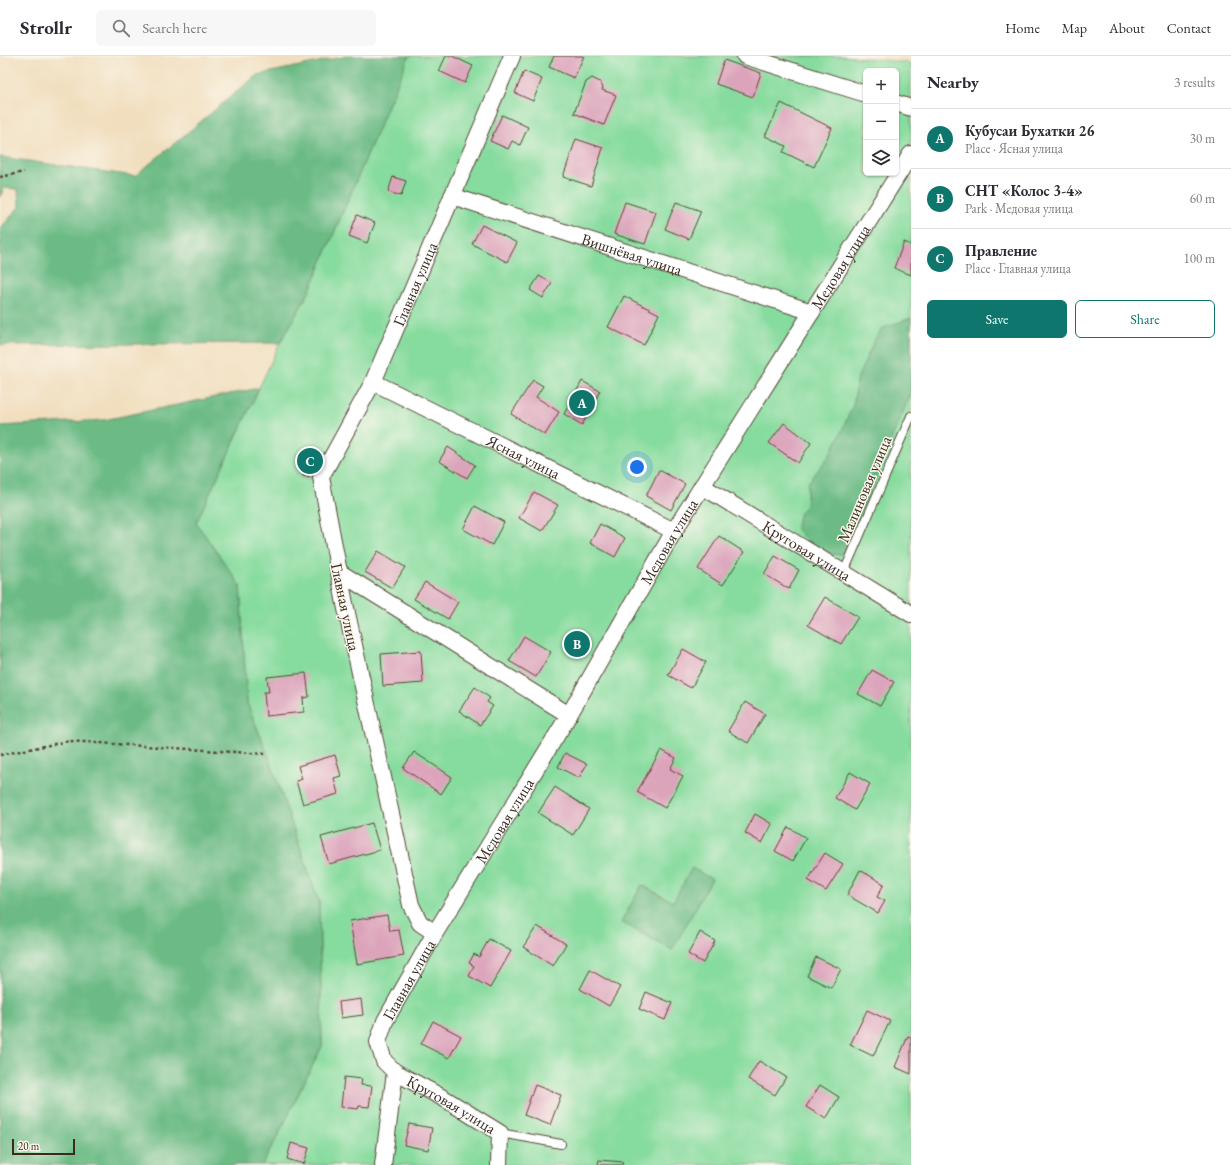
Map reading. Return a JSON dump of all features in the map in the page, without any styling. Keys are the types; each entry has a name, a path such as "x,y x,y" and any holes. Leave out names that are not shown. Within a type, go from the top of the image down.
{"street":[{"name":"Главная улица","path":"395,1072 384,1061 378,1042 385,1021 435,933 420,923 411,906 320,477 373,382 512,56"},
{"path":"745,56 863,93"},
{"path":"899,104 911,108"},
{"name":"Медовая улица","path":"435,933 569,715 674,531 911,154"},
{"name":"Вишнёвая улица","path":"452,196 812,312"},
{"name":"Ясная улица","path":"373,382 674,531"},
{"name":"Круговая улица","path":"702,486 911,614"},
{"path":"339,572 569,715"},
{"path":"383,1165 395,1072"},
{"name":"Круговая улица","path":"395,1072 445,1099 500,1133 499,1165"}],"lane":[{"name":"Малиновая улица","path":"844,572 911,416"},
{"path":"500,1133 561,1144"}],"path":[{"path":"0,177 24,172"},
{"path":"0,755 69,741 265,754"}],"green space":[{"path":"347,56 409,56 309,292 280,343 0,345 0,229 19,207 18,189 4,188 0,197 0,157 135,176 257,75"},
{"path":"409,56 844,56 911,63 911,1165 262,1165 277,1138 322,1046 319,902 268,755 247,703 240,585 196,523 280,343 309,292"},
{"path":"911,318 911,393 843,554 829,554 817,548 796,528 800,512 806,506 808,483 829,456 841,433 853,405 858,377 875,339 883,328"},
{"path":"259,388 196,523 240,585 247,703 268,755 319,902 322,1046 277,1138 262,1165 0,1165 0,426 104,420"},
{"path":"692,868 712,879 672,950 621,922 642,885 673,902"}],"building":[{"path":"446,56 452,56 473,66 465,83 439,71"},
{"path":"554,56 584,56 574,78 549,67"},
{"path":"724,60 761,73 753,97 716,84"},
{"path":"524,71 542,79 533,101 515,93"},
{"path":"592,78 600,82 603,88 602,90 616,95 604,125 574,113 586,82"},
{"path":"781,103 832,128 814,167 783,152 786,146 765,136"},
{"path":"502,115 528,127 520,145 512,141 508,149 490,141"},
{"path":"576,139 603,148 591,186 563,177"},
{"path":"393,177 406,181 401,196 388,192"},
{"path":"625,202 656,212 645,244 614,234"},
{"path":"676,202 701,211 689,239 665,229"},
{"path":"357,215 375,223 367,243 349,236"},
{"path":"482,225 517,243 507,262 472,244"},
{"path":"904,242 911,245 911,275 894,268"},
{"path":"539,276 552,283 543,298 530,290"},
{"path":"624,296 659,314 644,345 608,327"},
{"path":"533,380 543,386 536,397 559,412 545,435 511,414"},
{"path":"582,381 600,391 582,425 564,414"},
{"path":"784,423 811,443 798,463 769,443"},
{"path":"448,447 475,465 467,478 439,461"},
{"path":"303,455 317,455 317,467 310,467 309,477 303,476"},
{"path":"659,470 685,484 671,510 646,496"},
{"path":"534,492 558,505 542,531 519,518"},
{"path":"475,506 504,522 492,545 463,529"},
{"path":"600,524 625,538 615,557 590,543"},
{"path":"719,536 744,552 723,585 698,569"},
{"path":"378,551 405,567 392,588 365,572"},
{"path":"775,556 799,570 789,589 764,574"},
{"path":"425,582 458,602 448,619 414,599"},
{"path":"825,597 858,617 841,644 808,625"},
{"path":"524,636 551,652 536,677 509,661"},
{"path":"683,649 706,662 691,688 668,675"},
{"path":"421,651 423,683 383,686 381,654"},
{"path":"872,670 894,682 880,706 858,694"},
{"path":"306,673 309,697 303,698 304,712 266,716 264,692 269,692 267,677"},
{"path":"475,687 490,698 487,702 493,706 480,725 459,711"},
{"path":"745,702 765,714 748,743 728,731"},
{"path":"661,750 676,758 670,769 683,776 665,808 637,792"},
{"path":"414,752 452,777 441,794 403,768"},
{"path":"565,753 587,764 579,778 558,767"},
{"path":"335,755 341,776 334,778 338,794 303,804 296,781 302,779 298,766"},
{"path":"850,772 870,784 855,810 835,798"},
{"path":"555,787 589,809 573,835 538,813"},
{"path":"755,814 772,824 762,843 745,833"},
{"path":"372,823 380,850 329,864 321,837"},
{"path":"788,827 806,838 793,861 775,851"},
{"path":"825,853 843,864 826,891 808,880"},
{"path":"860,870 884,884 877,897 885,901 878,913 847,895"},
{"path":"387,915 390,931 399,930 404,956 357,964 350,921"},
{"path":"537,926 566,944 553,966 523,947"},
{"path":"700,932 715,941 703,963 688,954"},
{"path":"489,939 511,951 490,988 469,976 474,966 469,963 474,954 479,957"},
{"path":"816,957 841,969 831,988 807,976"},
{"path":"590,970 620,987 609,1006 580,989"},
{"path":"646,992 672,1003 665,1020 639,1009"},
{"path":"361,999 363,1015 341,1018 339,1002"},
{"path":"867,1010 890,1021 873,1056 850,1045"},
{"path":"433,1021 461,1036 449,1058 421,1044"},
{"path":"908,1036 911,1037 911,1074 895,1067"},
{"path":"759,1061 786,1077 775,1095 748,1079"},
{"path":"344,1077 362,1079 361,1085 372,1086 369,1107 359,1106 358,1109 341,1107"},
{"path":"535,1085 561,1095 550,1125 524,1115"},
{"path":"820,1085 839,1097 826,1119 806,1107"},
{"path":"409,1124 432,1128 428,1150 404,1145"},
{"path":"291,1143 309,1148 304,1164 287,1159"},
{"path":"599,1160 623,1162 622,1165 598,1165"}],"place":[{"name":"Кубусаи Бухатки 26","path":"582,403"},
{"name":"Правление","path":"310,461"},
{"name":"СНТ «Колос 3-4»","path":"577,644"}]}
